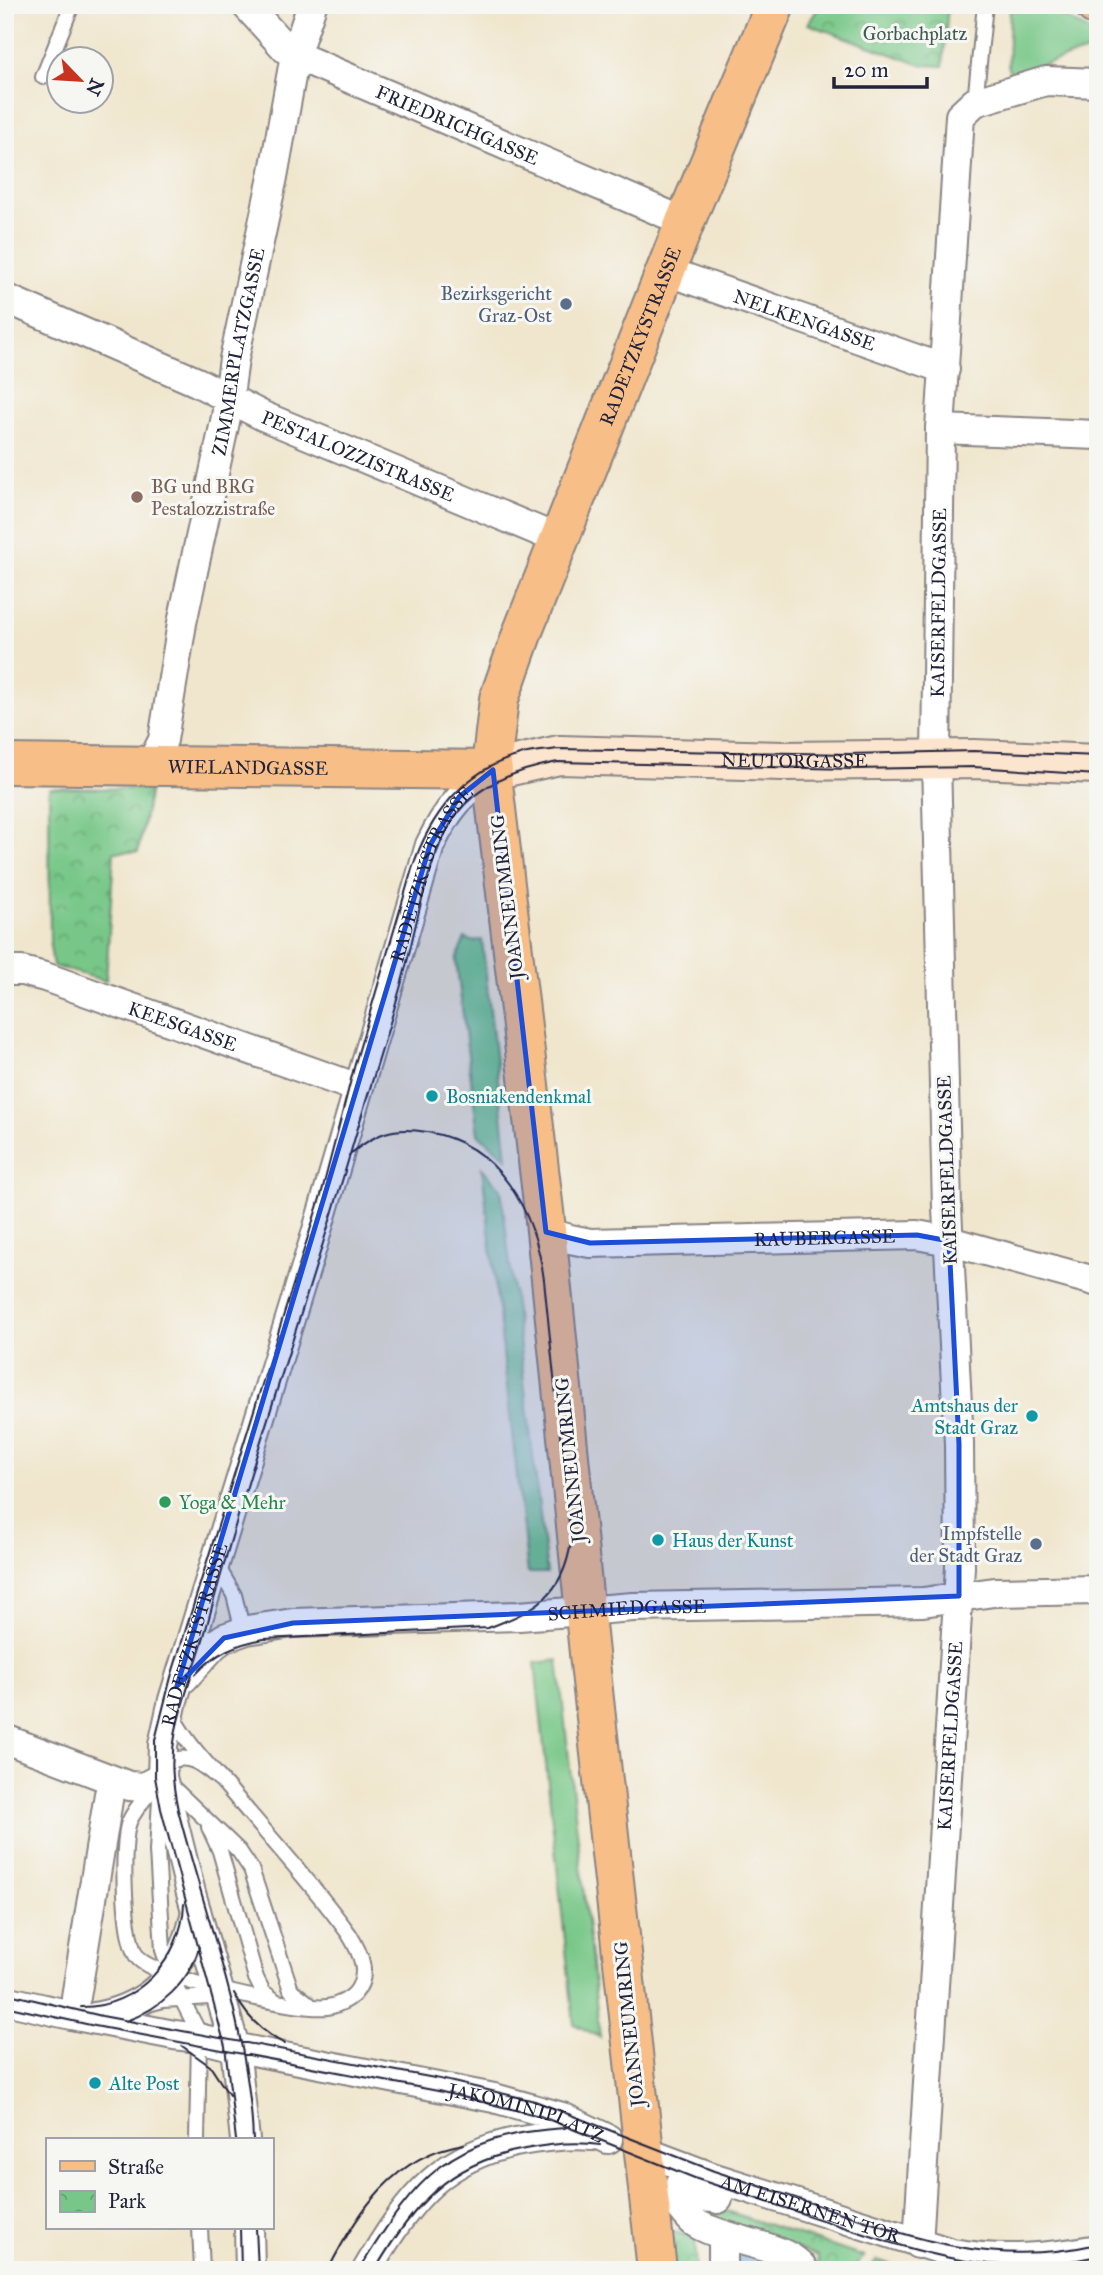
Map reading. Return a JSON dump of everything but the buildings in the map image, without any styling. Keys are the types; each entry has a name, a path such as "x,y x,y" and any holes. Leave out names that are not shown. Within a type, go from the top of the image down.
{"main road":[{"name":"RADETZKYSTRASSE","path":"493,770 499,699 523,631 685,222 775,5"},
{"name":"WIELANDGASSE","path":"5,764 149,768 493,770"},
{"name":"JOANNEUMRING","path":"493,770 586,1610 625,2145 657,2270"}],"street":[{"name":"FRIEDRICHGASSE","path":"246,5 286,49 295,55 685,222"},
{"name":"ZIMMERPLATZGASSE","path":"149,768 163,740 182,623 273,177 295,55 312,5"},
{"path":"975,102 1098,65"},
{"path":"1046,81 1098,83"},
{"name":"KAISERFELDGASSE","path":"918,2244 959,1596 959,1444 949,1241 936,760 940,429 960,116 975,102"},
{"name":"NELKENGASSE","path":"666,271 945,369"},
{"name":"PESTALOZZISTRASSE","path":"5,298 229,397 263,416 560,540"},
{"path":"940,429 1098,435"},
{"name":"NEUTORGASSE","path":"493,770 559,755 783,761 974,759 1098,764"},
{"name":"RADETZKYSTRASSE","path":"147,1789 163,1745 177,1686 313,1244 430,845 439,826 459,797 493,770"},
{"name":"KEESGASSE","path":"5,971 22,971 45,977 358,1088"},
{"name":"RAUBERGASSE","path":"546,1232 590,1243 917,1235 949,1241 1098,1282"},
{"name":"SCHMIEDGASSE","path":"177,1686 224,1638 243,1631 293,1623 519,1616 586,1610 923,1602 994,1592 1098,1590"},
{"path":"5,1739 147,1789 196,1911 235,2048 245,2138"},
{"path":"109,1794 82,2008 127,2010 151,1994 176,1986 196,1911"},
{"path":"199,2038 218,1994"},
{"name":"JAKOMINIPLATZ","path":"5,2000 46,2010 82,2008 174,2035 436,2085 531,2107 572,2121 625,2145"},
{"name":"JAKOMINIPLATZ","path":"367,2270 415,2199 442,2172 466,2157 496,2146 556,2136 589,2136 625,2145"},
{"name":"AM EISERNEN TOR","path":"625,2145 692,2171 952,2253 980,2258 1025,2260 1098,2249"},
{"name":"AM EISERNEN TOR","path":"718,2199 675,2193 680,2206 693,2222 723,2235 791,2257 804,2270"},
{"path":"248,2230 250,2270"},
{"path":"723,2235 723,2270"}],"lane":[{"path":"43,77 72,5"},
{"path":"975,102 985,5"},
{"path":"215,1563 234,1595 243,1631"},
{"path":"170,1713 181,1733 221,1780 339,1919 359,1952 363,1974 355,1993 337,2005 314,2007 176,1986 138,1958 132,1947 126,1909 127,1829 147,1789 171,1761 186,1758 221,1780"},
{"path":"147,1789 205,1820 239,1851 251,1868 291,1990 314,2007"},
{"path":"147,1789 157,1851 163,1950 199,2038 197,2138"},
{"path":"205,1820 220,1851 256,1978 263,1992 278,2001"},
{"path":"176,1986 218,1994"},
{"path":"201,2230 202,2270"}],"highlighted area":[{"path":"493,770 546,1232 590,1243 917,1235 949,1241 959,1444 959,1596 293,1623 224,1638 177,1686 430,845 459,797"}],"green space":[{"name":"Gorbachplatz","path":"820,5 948,5 943,66 921,65 808,24"},
{"path":"1010,5 1041,5 1098,35 1098,48 1014,73 1008,69"},
{"path":"49,788 150,789 138,852 114,852 106,981 53,966 50,946"},
{"path":"465,938 471,941 482,940 507,1158 478,1134 456,960"},
{"path":"482,1168 501,1189 547,1573 528,1573"},
{"path":"558,1660 600,2037 574,2024 535,1663"},
{"path":"715,2207 864,2257 852,2269 817,2270 818,2256 717,2221"},
{"path":"670,2231 695,2237 697,2270 675,2270"},
{"path":"877,2260 907,2270 867,2270"}],"water":[{"path":"744,2254 787,2270 734,2270 734,2257"}],"tram line":[{"path":"236,2138 225,2046 161,1809 155,1777 155,1740 171,1677 321,1195 356,1060 412,869 428,831 451,798 482,772 520,755 558,749 849,754 974,751 1098,756"},
{"path":"253,2138 244,2056 235,2015 176,1800 172,1770 174,1740 240,1509 391,1021 429,875 454,818 475,795 487,787 514,774 558,762 852,769 974,767 1098,775"},
{"path":"196,1674 227,1650 264,1639 488,1628 520,1615 544,1598 554,1588 567,1560 571,1542 544,1280 532,1230 522,1206 494,1166 453,1139 415,1130 394,1131 376,1136 349,1155"},
{"path":"81,2007 120,1999 153,1976 175,1943 184,1904"},
{"path":"126,2021 139,2016 172,1993 189,1972 199,1947"},
{"path":"5,1993 102,2016 440,2079 535,2101 714,2171 896,2231"},
{"path":"234,1993 255,2023 285,2044"},
{"path":"5,2006 95,2026 438,2091 540,2116 697,2179 892,2243"},
{"path":"182,2046 210,2066 229,2095"},
{"path":"359,2270 399,2210 440,2167 464,2151 492,2140 525,2132 565,2128"},
{"path":"375,2270 419,2207 435,2190 454,2176 474,2165 525,2149 572,2143 600,2145"},
{"path":"328,2270 366,2207 398,2173 439,2150 464,2144"},
{"path":"888,2229 941,2243 992,2252 1043,2252 1098,2244"},
{"path":"240,2230 241,2270"},
{"path":"256,2230 258,2270"},
{"path":"885,2241 940,2256 990,2264 1041,2265 1098,2256"}],"place":[{"name":"Bezirksgericht Graz-Ost","path":"566,304"},
{"name":"BG und BRG Pestalozzistraße","path":"137,497"},
{"name":"Bosniakendenkmal","path":"432,1096"},
{"name":"Amtshaus der Stadt Graz","path":"1032,1416"},
{"name":"Yoga & Mehr","path":"165,1502"},
{"name":"Haus der Kunst","path":"658,1540"},
{"name":"Impfstelle der Stadt Graz","path":"1036,1544"},
{"name":"Alte Post","path":"95,2083"}]}
